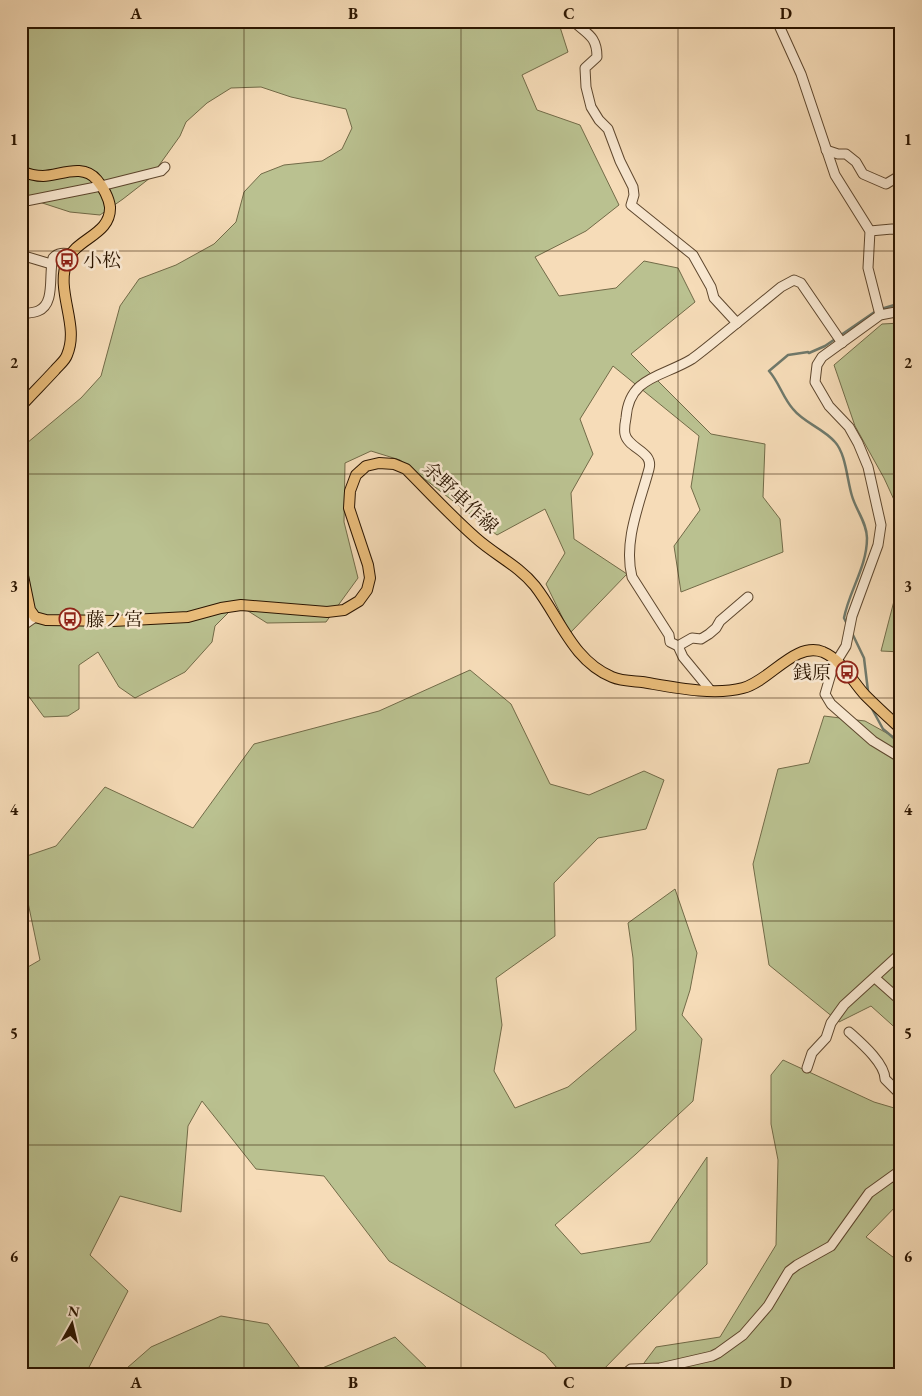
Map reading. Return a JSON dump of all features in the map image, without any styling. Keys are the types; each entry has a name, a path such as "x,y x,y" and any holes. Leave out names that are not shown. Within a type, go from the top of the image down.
{"main road":[{"path":"21,171 43,176 68,171 83,171 96,178 101,186 109,203 110,216 105,226 76,248 67,260 64,274 71,328 71,344 66,357 21,406"},
{"name":"余野車作線","path":"35,617 46,620 113,620 188,617 241,605 327,612 344,610 359,601 367,590 370,578 368,565 349,508 350,492 356,475 366,466 379,463 394,464 406,469 477,539 519,570 535,586 573,646 598,671 614,678 711,691 744,688 766,676 800,652 810,650 823,652 835,661 864,694 901,729"},
{"path":"21,566 30,610 35,617"}],"street":[{"path":"573,21 593,38 597,47 597,57 585,68 590,107 608,129 620,161 633,187 634,195 631,205 693,255 711,287 714,298 736,323"},
{"path":"778,21 801,74 835,175 870,231 868,268 880,315"},
{"path":"826,150 838,154 846,154 856,162 863,174 886,184 901,175"},
{"path":"21,202 101,186 160,171 165,167"},
{"path":"870,231 901,230"},
{"path":"21,314 38,311 45,306 48,300 52,258 56,254 72,254"},
{"path":"21,255 51,264"},
{"path":"711,691 683,657 678,646 670,642 669,635 632,577 629,567 634,519 650,466 647,456 628,440 624,433 627,405 632,394 644,382 691,359 781,288 794,280 801,283 842,343"},
{"path":"901,311 880,315 822,357 817,365 815,382 829,406 849,427 858,443 868,467 881,525 878,546 852,616 846,646 835,661 825,694 831,704 873,741 901,758"},
{"path":"678,646 692,638 701,639 709,634 720,621 748,596"},
{"path":"21,625 35,617"},
{"path":"807,1068 812,1053 826,1038 831,1023 844,1005 901,953"},
{"path":"875,978 901,1001"},
{"path":"849,1032 869,1051 885,1072 885,1079 901,1095"},
{"path":"624,1375 631,1369 660,1368 718,1353 743,1335 768,1306 789,1271 831,1246 870,1193 901,1170"}],"green space":[{"path":"21,21 556,21 560,27 568,52 522,75 537,110 580,125 619,205 586,231 535,257 559,296 616,288 644,261 678,268 695,302 631,354 711,434 765,444 763,497 780,519 783,552 681,592 674,546 700,510 691,487 699,436 613,366 580,419 593,454 571,493 574,539 627,574 570,633 546,584 565,553 545,509 497,535 400,460 371,451 345,463 344,522 358,578 326,622 267,623 237,604 215,626 212,642 185,672 135,698 119,687 98,652 79,665 79,709 68,716 44,717 21,686 21,448 81,398 101,376 120,306 139,279 176,265 214,244 236,222 244,192 261,174 284,165 322,161 342,149 352,128 346,109 291,97 261,87 231,88 207,103 186,122 180,136 150,178 123,199 100,215 70,212 27,198 21,193"},
{"path":"901,323 901,515 884,478 855,426 834,365 882,324"},
{"path":"901,574 901,652 881,651"},
{"path":"470,670 511,704 550,784 589,795 644,771 664,780 646,829 598,838 554,883 555,936 496,978 502,1025 494,1071 515,1108 568,1087 636,1030 633,958 628,923 675,889 697,953 690,990 682,1015 702,1039 693,1101 555,1225 581,1254 650,1242 707,1157 707,1264 598,1375 563,1375 545,1354 389,1261 324,1176 256,1169 202,1101 188,1126 181,1212 120,1196 90,1255 128,1291 85,1375 21,1375 21,971 40,960 21,869 21,858 56,846 105,787 193,828 254,744 379,711"},
{"path":"824,716 865,721 901,741 901,1033 871,1006 839,1022 769,965 753,864 778,769 809,763"},
{"path":"783,1060 874,1102 901,1110 901,1201 866,1237 901,1263 901,1375 635,1375 656,1347 720,1337 776,1245 778,1160 771,1124 771,1075"},
{"path":"221,1316 268,1324 305,1375 119,1375 151,1347"},
{"path":"395,1337 434,1375 306,1375"}],"waterway":[{"path":"881,309 901,303"},
{"path":"847,624 844,618 846,608 864,559 867,532 852,496 839,447 825,433 797,414 786,400 769,371 788,355 809,353 825,346 876,311"},
{"path":"852,633 864,658 868,691"},
{"path":"871,707 883,729 901,744"}],"place":[{"name":"小松","path":"67,260"},
{"name":"藤ノ宮","path":"70,619"},
{"name":"銭原","path":"847,672"}]}
